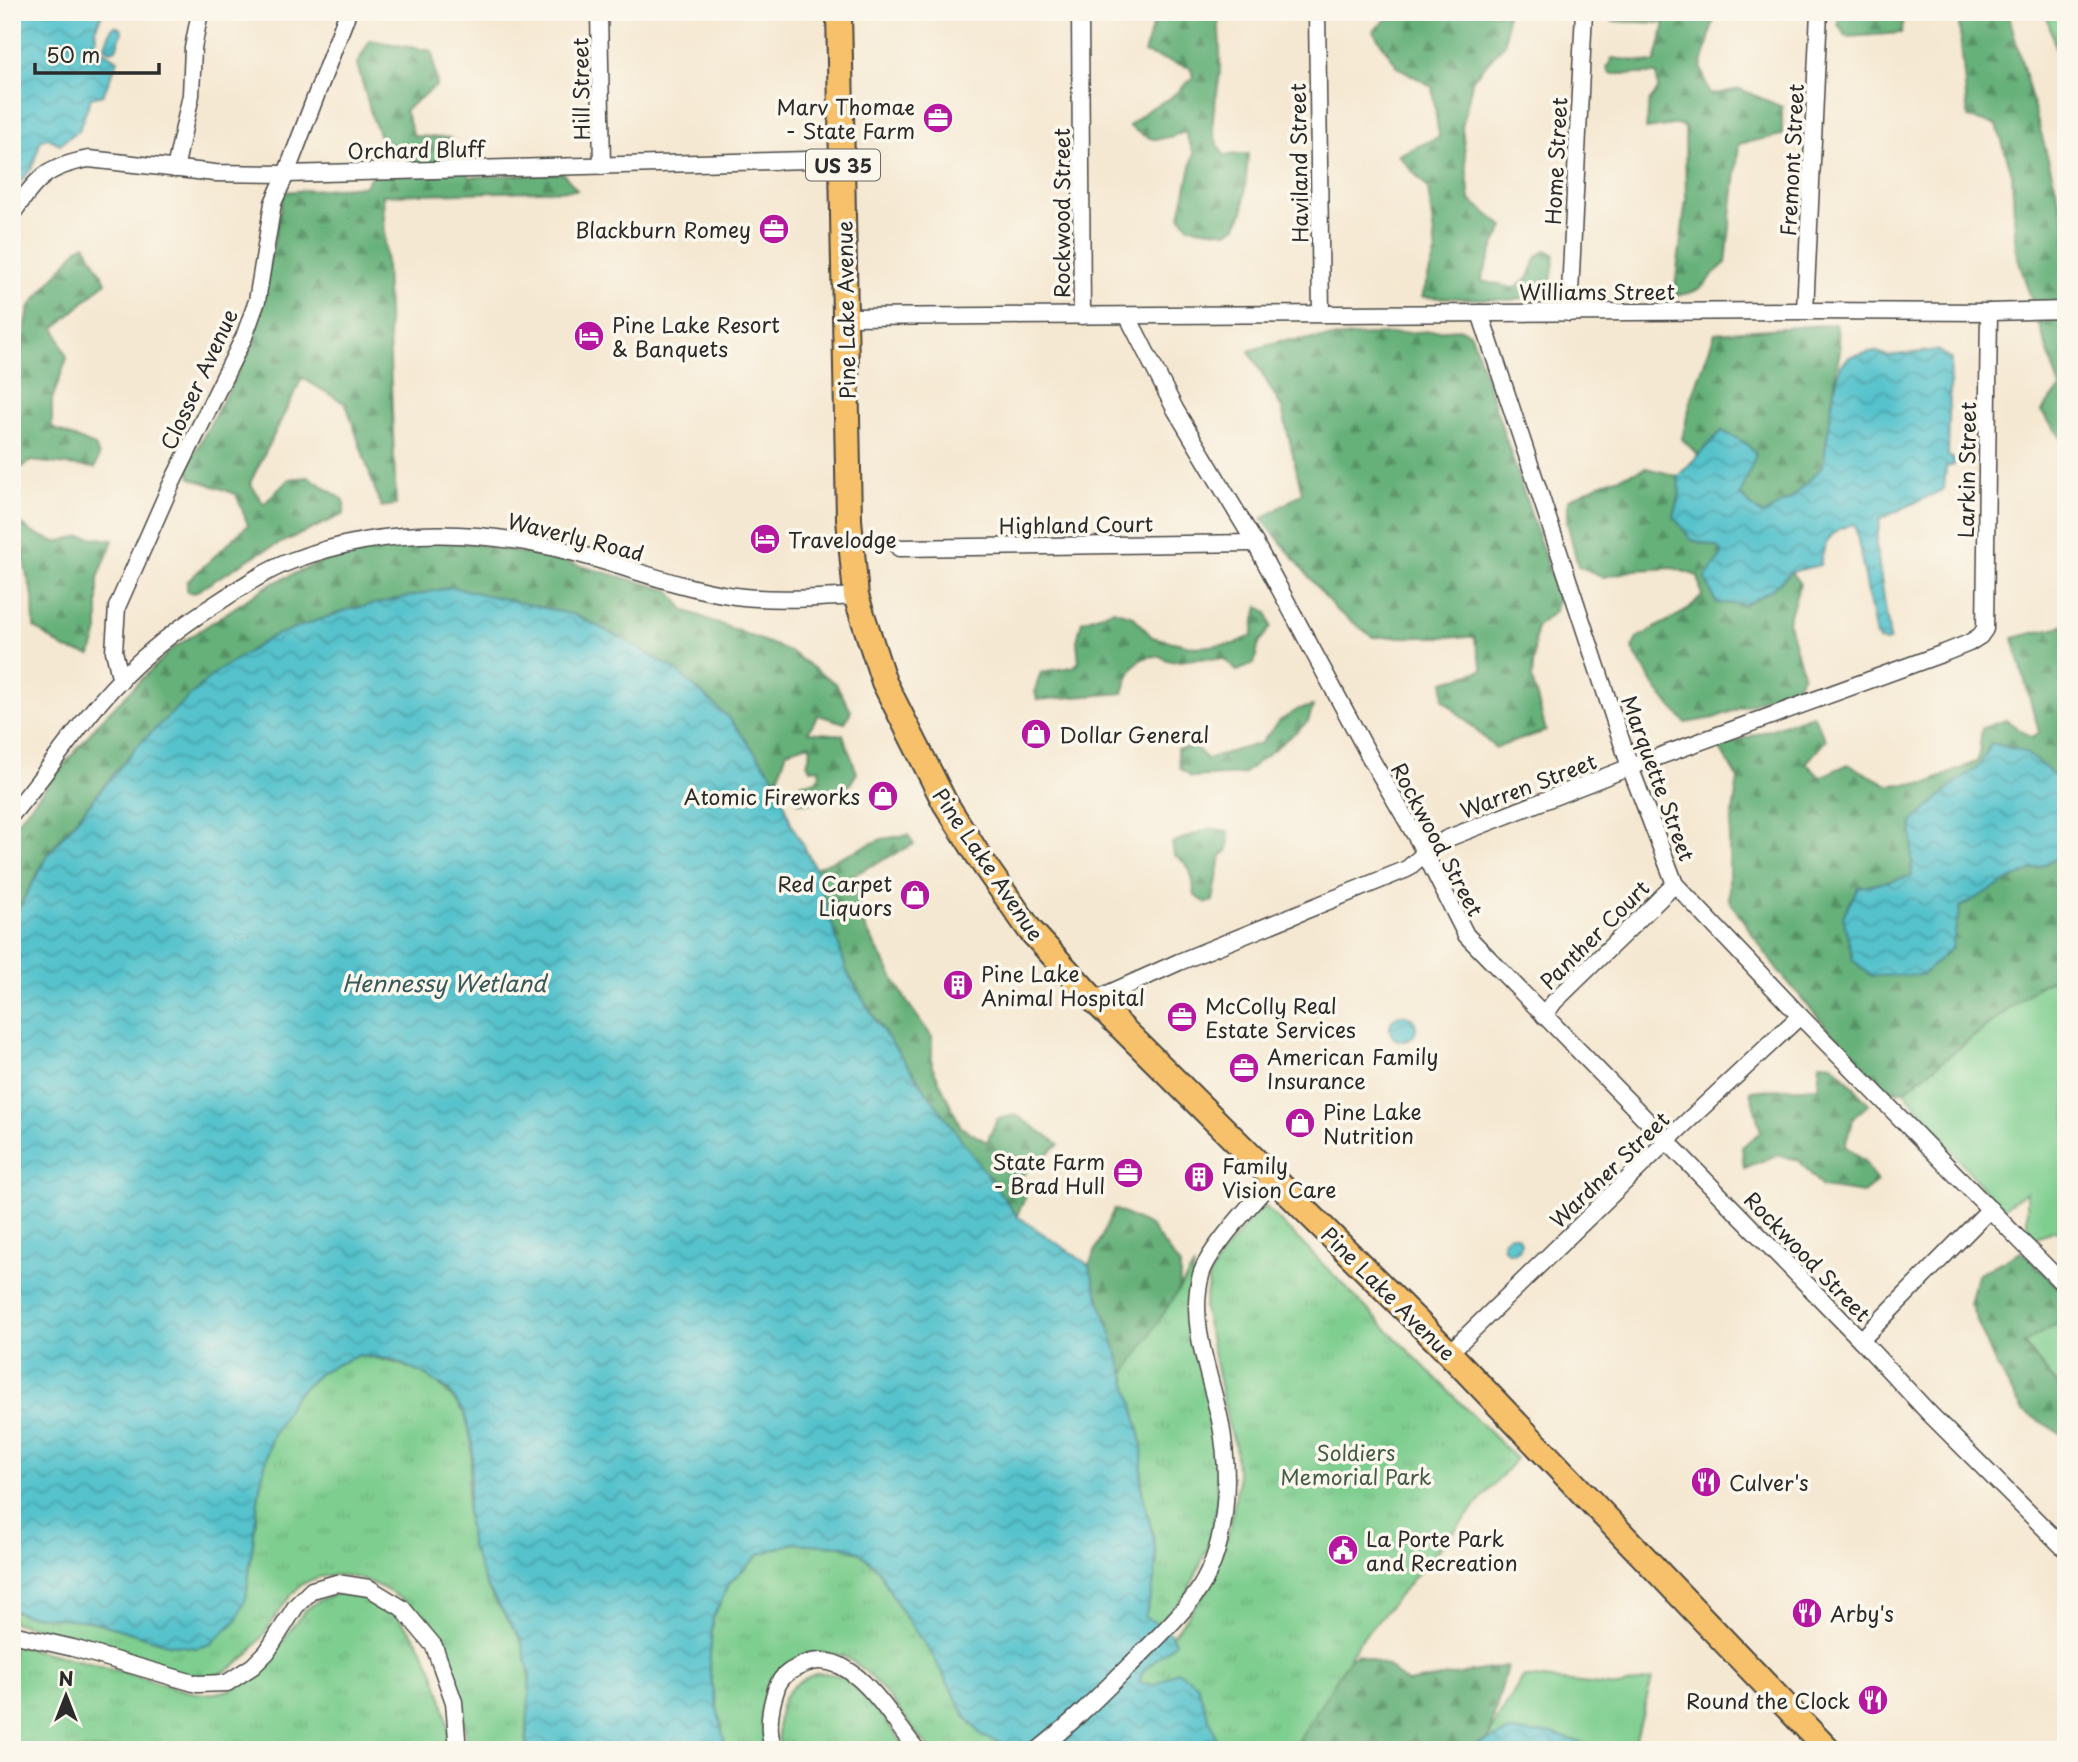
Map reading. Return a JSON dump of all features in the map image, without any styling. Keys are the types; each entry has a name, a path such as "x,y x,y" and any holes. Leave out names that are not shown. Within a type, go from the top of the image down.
{"main road":[{"name":"Pine Lake Avenue","path":"839,12 849,519 856,596 884,682 945,803 1030,930 1094,1000 1449,1353 1828,1750"}],"street":[{"path":"175,169 191,95 193,48 200,12"},
{"name":"Closser Avenue","path":"121,681 114,651 117,607 170,487 244,337 257,301 273,203 348,12"},
{"name":"Hill Street","path":"599,12 603,166"},
{"name":"Rockwood Street","path":"1080,12 1082,316 1128,317 1175,409 1255,543 1466,935 1928,1412 2066,1550"},
{"name":"Haviland Street","path":"1317,12 1321,314"},
{"name":"Home Street","path":"1569,313 1584,12"},
{"name":"Fremont Street","path":"1805,311 1819,12"},
{"name":"Orchard Bluff","path":"12,214 43,174 69,163 89,159 215,173 286,174 843,159"},
{"name":"Williams Street","path":"1128,317 2066,310"},
{"name":"Larkin Street","path":"1984,629 1989,312"},
{"name":"Marquette Street","path":"1480,313 1630,767 1675,884 1800,1016 2066,1287"},
{"path":"845,317 1082,316"},
{"name":"Waverly Road","path":"12,814 101,700 148,653 192,619 250,582 289,562 348,543 413,534 475,535 547,546 671,582 735,596 784,599 856,596"},
{"name":"Highland Court","path":"899,548 1255,543"},
{"name":"Warren Street","path":"1094,1000 1179,962 1407,869 1446,839 1630,767 1956,648 1980,636 1984,629"},
{"name":"Panther Court","path":"1544,1016 1554,1002 1675,884"},
{"name":"Wardner Street","path":"1449,1353 1800,1016"},
{"path":"1038,1750 1101,1694 1167,1629 1195,1597 1207,1573 1224,1518 1226,1458 1197,1320 1202,1272 1223,1238 1274,1178"},
{"path":"1861,1340 1990,1209"},
{"path":"12,1634 73,1648 197,1684 227,1683 267,1652 296,1606 312,1590 337,1583 369,1588 402,1608 434,1646 453,1702 458,1750"},
{"path":"774,1750 771,1741 770,1706 780,1679 793,1668 811,1661 840,1667 867,1684 917,1750"}],"green space":[{"path":"1157,12 1218,12 1220,62 1213,113 1214,134 1224,155 1248,154 1243,212 1237,226 1227,232 1189,227 1180,216 1194,153 1185,132 1157,139 1144,136 1129,126 1149,109 1169,99 1193,78 1191,68 1144,53"},
{"path":"1395,12 1507,12 1505,43 1473,79 1462,127 1470,200 1504,227 1481,281 1513,288 1528,279 1537,257 1546,250 1555,255 1549,294 1511,300 1422,297 1436,251 1428,188 1398,155 1439,137 1432,87 1398,67 1373,31"},
{"path":"1611,12 1716,12 1701,68 1710,95 1740,89 1782,107 1782,135 1739,144 1726,263 1693,292 1674,295 1686,200 1685,128 1679,124 1646,129 1649,102 1658,90 1657,74 1610,74 1607,68 1612,58 1655,63 1665,23 1611,21"},
{"path":"1839,12 1905,12 1901,33 1847,37 1838,25"},
{"path":"1958,12 2008,12 2066,225 2066,444 2041,411 2060,389 2016,252 2012,174 1997,125 1968,118"},
{"path":"2047,12 2066,12 2066,84 2047,17"},
{"path":"370,40 432,51 437,85 405,110 414,136 450,138 455,153 470,177 563,173 577,190 383,195 396,505 381,507 346,404 302,378 250,483 264,504 289,479 309,477 344,500 344,514 259,553 194,593 187,591 187,582 248,525 236,494 191,478 187,467 253,344 284,192 365,186 386,151 372,117 357,64"},
{"path":"85,244 106,282 55,328 67,358 52,400 52,428 95,446 99,456 95,468 31,461 12,474 12,397 29,308 78,248"},
{"path":"1836,324 1840,349 1823,466 1792,498 1762,515 1739,496 1756,454 1746,443 1722,431 1698,455 1682,439 1691,400 1715,333"},
{"path":"1462,329 1471,334 1558,596 1555,611 1536,627 1532,679 1546,731 1495,748 1443,699 1444,682 1483,670 1474,637 1373,637 1336,610 1262,519 1302,493 1282,408 1249,351 1280,341"},
{"path":"1646,468 1678,476 1680,492 1674,517 1692,540 1718,547 1722,555 1771,590 1791,572 1800,584 1788,621 1803,674 1797,686 1714,718 1686,723 1659,693 1632,649 1637,638 1689,609 1702,596 1698,576 1673,568 1635,570 1604,577 1578,566 1567,522 1568,500 1600,484"},
{"path":"12,517 33,533 56,542 82,536 113,540 98,578 98,631 91,655 65,649 34,627 33,596 21,543 12,537"},
{"path":"409,540 471,543 563,561 669,590 684,610 789,651 836,684 851,711 845,723 818,715 808,732 843,735 857,773 844,794 810,803 798,802 794,792 799,784 816,781 820,775 819,768 811,769 807,764 811,750 809,744 787,751 777,781 729,718 677,671 575,615 137,746 50,851 12,920 12,828 101,720 172,649 269,585 325,560"},
{"path":"1258,606 1267,612 1271,627 1259,643 1254,664 1237,671 1224,659 1173,661 1151,656 1138,661 1134,666 1123,693 1037,700 1035,690 1041,672 1073,667 1079,662 1077,641 1082,621 1113,610 1133,616 1152,637 1195,647 1234,644 1252,636"},
{"path":"2066,625 2066,972 2037,987 1904,1091 1882,1092 1775,967 1729,900 1729,840 1738,779 1719,747 1813,715 1826,740 1806,763 1820,777 1848,764 1888,785 1928,783 1978,761 1982,728 2006,720 2032,738 2039,732 2013,638"},
{"path":"1313,706 1308,722 1243,774 1191,777 1180,768 1177,749 1195,747 1207,759 1261,743 1278,722 1299,709"},
{"path":"1210,828 1229,831 1228,850 1221,856 1213,901 1207,903 1195,896 1190,872 1185,863 1174,855 1172,843"},
{"path":"908,835 914,844 853,875 866,929 907,1002 932,1037 932,1066 961,1127 987,1142 997,1119 1016,1115 1059,1144 1020,1177 1028,1191 1017,1216 907,1066 847,972 815,868 882,839"},
{"path":"2066,972 2066,1236 2056,1230 2027,1240 2027,1192 2000,1210 1904,1091 2037,987"},
{"path":"1820,1063 1833,1064 1869,1104 1853,1118 1845,1146 1865,1162 1877,1182 1863,1193 1822,1187 1799,1160 1777,1155 1744,1168 1742,1147 1761,1132 1750,1091 1818,1087"},
{"name":"Soldiers Memorial Park","path":"1266,1207 1516,1459 1359,1642 1293,1750 1058,1750 1132,1680 1180,1626 1207,1589 1228,1534 1238,1483 1235,1445 1228,1424 1204,1308 1209,1277 1222,1254 1257,1211"},
{"path":"1114,1209 1150,1226 1180,1266 1175,1597 1089,1265"},
{"path":"2021,1251 2066,1295 2066,1318 2023,1344 2057,1384 2066,1402 2066,1437 2023,1411 1995,1363 1970,1304 1977,1275"},
{"name":"Soldiers Memorial Park","path":"1194,1266 1190,1295 1216,1443 1218,1501 1207,1549 1187,1594 1153,1631 1029,1750 931,1750 888,1696 863,1670 851,1660 827,1653 790,1662 770,1682 762,1710 763,1731 768,1750 726,1750 709,1668 713,1618 730,1582 760,1554 793,1543 842,1546 859,1552 878,1569 901,1611 932,1654 966,1717 983,1737 1157,1564 1152,1531 1142,1495 1142,1446 1125,1374"},
{"path":"2066,1318 2066,1402 2057,1384 2023,1343"},
{"path":"359,1355 390,1361 430,1379 453,1399 469,1424 472,1449 468,1519 486,1584 516,1632 525,1652 530,1693 526,1750 467,1750 460,1697 453,1672 431,1629 415,1610 394,1595 369,1582 352,1577 328,1575 303,1584 282,1607 253,1649 235,1666 212,1676 201,1677 172,1671 100,1643 12,1622 12,1610 32,1615 84,1620 196,1648 246,1598 260,1486 271,1438 294,1397 322,1371"},
{"path":"341,1593 367,1599 389,1611 408,1628 434,1673 448,1725 450,1750 12,1750 12,1645 106,1667 181,1690 215,1693 242,1684 266,1664 304,1612 326,1597"},
{"path":"1357,1654 1388,1666 1407,1683 1507,1666 1488,1740 1463,1750 1223,1750 1272,1707"},
{"path":"818,1673 838,1676 853,1685 908,1750 782,1750 778,1728 783,1700 800,1681"},
{"path":"1523,1677 1618,1687 1652,1679 1633,1750 1603,1750 1554,1734 1509,1732 1488,1740"}],"water":[{"path":"12,12 103,12 95,29 97,48 118,60 103,95 91,98 79,130 60,144 48,138 41,140 32,168 12,192"},
{"path":"115,26 121,29 122,33 116,49 111,51 106,49 105,45"},
{"path":"1937,350 1951,359 1948,456 1954,459 1954,465 1946,467 1944,489 1880,519 1876,545 1890,639 1887,642 1880,641 1876,636 1855,524 1840,529 1830,537 1820,565 1791,572 1771,590 1746,604 1716,603 1705,578 1722,555 1718,547 1692,540 1674,517 1680,493 1678,476 1722,431 1746,443 1756,454 1740,496 1762,515 1792,498 1823,466 1834,391 1841,365 1851,356 1875,351 1887,356"},
{"name":"Hennessy Wetland","path":"452,587 575,615 677,671 729,718 777,781 791,823 815,868 847,972 877,1023 1017,1216 1089,1265 1125,1376 1142,1444 1142,1491 1154,1540 1156,1562 1154,1583 1145,1617 1166,1629 1176,1642 1143,1671 1139,1683 1156,1684 1177,1671 1197,1684 1218,1744 1223,1750 1005,1750 1003,1743 983,1737 966,1717 932,1654 901,1611 878,1569 859,1552 842,1546 793,1543 760,1554 730,1582 713,1618 709,1668 726,1750 526,1750 530,1676 521,1640 486,1585 470,1543 467,1511 473,1448 465,1415 449,1391 426,1375 393,1360 359,1355 322,1371 294,1397 271,1438 260,1486 246,1598 237,1620 211,1644 196,1648 168,1644 92,1621 24,1615 12,1610 12,920 50,852 137,746 212,675 273,636 347,610"},
{"path":"1991,743 2023,751 2066,784 2066,854 1960,907 1952,948 1922,975 1871,976 1853,960 1843,916 1858,888 1912,876 1912,823 1953,785 1981,764"},
{"path":"1403,1015 1412,1019 1416,1028 1412,1037 1403,1041 1394,1037 1390,1028 1394,1019"},
{"path":"1512,1235 1518,1238 1521,1244 1518,1250 1512,1253 1506,1250 1503,1244 1506,1238"},
{"path":"1509,1732 1554,1734 1603,1750 1463,1750"}],"place":[{"name":"Marv Thomae - State Farm","path":"938,118"},
{"name":"Blackburn Romey","path":"774,229"},
{"name":"Pine Lake Resort & Banquets","path":"589,336"},
{"name":"Travelodge","path":"765,539"},
{"name":"Dollar General","path":"1036,734"},
{"name":"Atomic Fireworks","path":"883,796"},
{"name":"Red Carpet Liquors","path":"915,895"},
{"name":"Pine Lake Animal Hospital","path":"958,985"},
{"name":"McColly Real Estate Services","path":"1182,1017"},
{"name":"American Family Insurance","path":"1244,1068"},
{"name":"Pine Lake Nutrition","path":"1300,1123"},
{"name":"State Farm - Brad Hull","path":"1128,1173"},
{"name":"Family Vision Care","path":"1199,1177"},
{"name":"Culver's","path":"1706,1482"},
{"name":"La Porte Park and Recreation","path":"1343,1550"},
{"name":"Arby's","path":"1807,1613"},
{"name":"Round the Clock","path":"1873,1700"}]}
